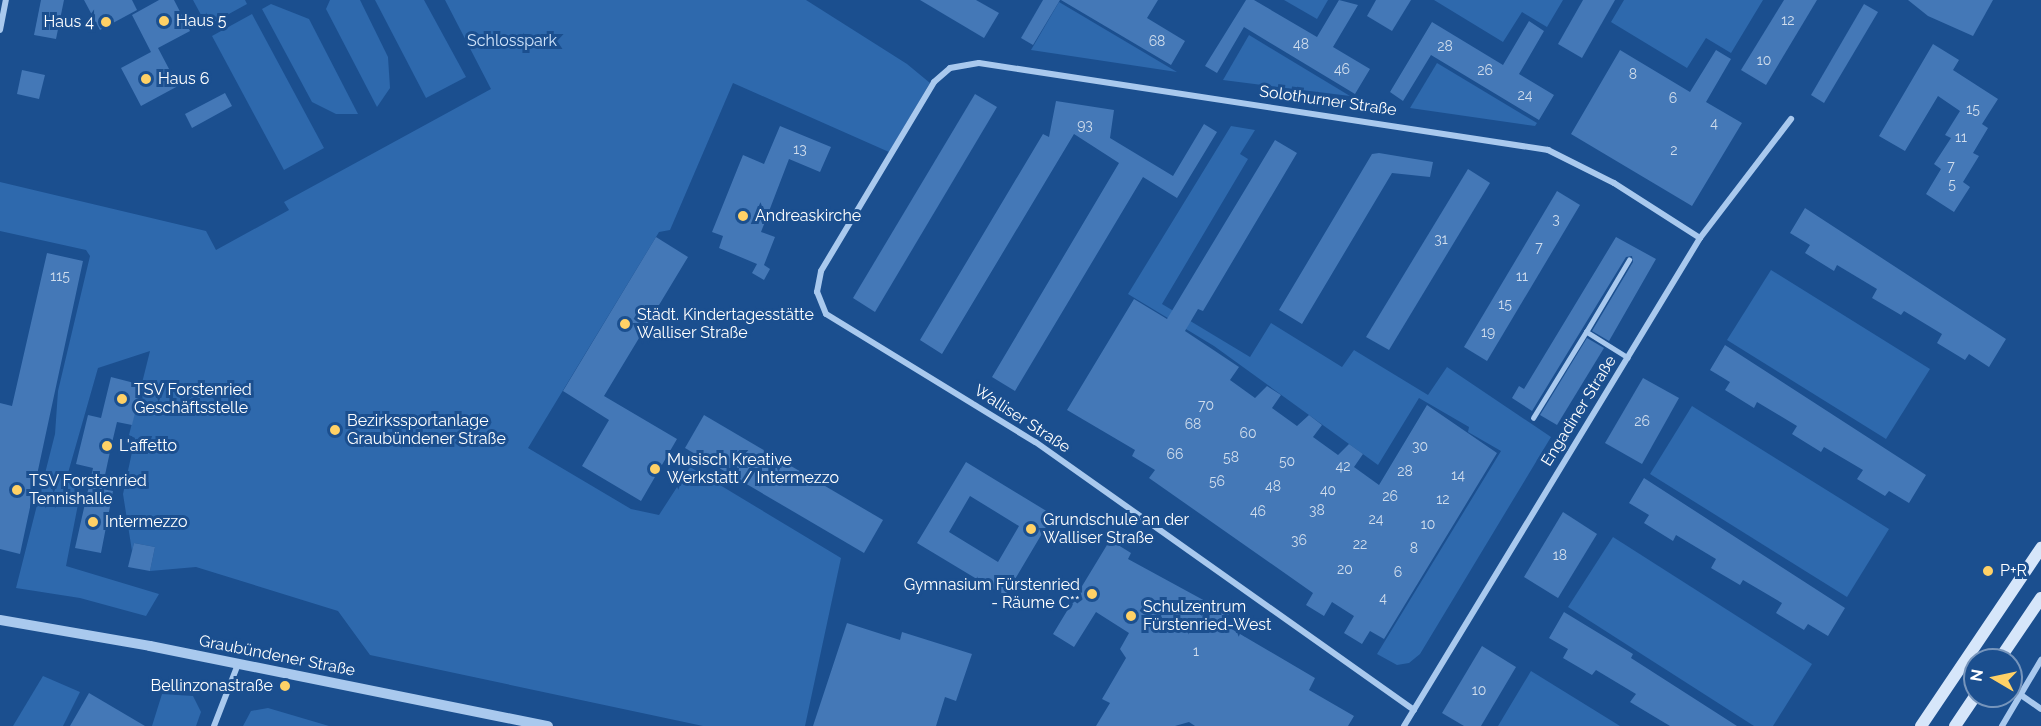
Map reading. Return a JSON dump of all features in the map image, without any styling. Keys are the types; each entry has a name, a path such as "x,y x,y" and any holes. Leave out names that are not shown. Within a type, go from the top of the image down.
{"main road":[{"path":"1921,726 2041,548"},
{"path":"2007,648 2041,598"},
{"path":"1955,726 1967,708"}],"street":[{"path":"0,30 6,0"},
{"name":"Solothurner Straße","path":"934,82 950,68 979,63 1548,150 1614,183 1700,238"},
{"name":"Walliser Straße","path":"934,82 821,271 817,292 826,314 1035,442 1414,710"},
{"name":"Engadiner Straße","path":"1404,726 1700,238 1791,119"},
{"name":"Graubündener Straße","path":"0,620 238,664 548,726"},
{"path":"2023,692 2041,660"},
{"path":"214,726 238,664"},
{"path":"2023,696 2041,709"},
{"path":"2002,726 2013,708"}],"lane":[{"path":"1533,418 1629,260"},
{"path":"1586,332 1628,358"}],"green space":[{"path":"193,0 245,0 247,4 207,26"},
{"path":"330,0 360,0 388,57 390,88 377,107 326,9"},
{"path":"375,0 424,0 466,77 426,98"},
{"name":"Bezirkssportanlage Graubündener Straße","path":"445,0 806,0 907,64 930,83 889,152 733,83 670,230 659,232 528,448 631,509 659,515 690,467 841,558 805,726 703,726 370,655 338,611 196,567 150,571 155,547 134,543 132,551 123,494 135,438 129,435 150,351 98,368 66,480 81,489 66,566 159,594 146,616 80,598 16,588 55,434 58,391 90,256 86,250 0,231 0,182 206,231 216,250 289,210 284,202 491,89"},
{"path":"1284,0 1328,0 1317,19"},
{"path":"1434,0 1563,0 1547,27 1522,12 1503,42"},
{"path":"1624,0 1763,0 1731,53 1706,38 1687,68 1611,22"},
{"path":"1059,2 1177,72 1031,50"},
{"path":"271,4 309,19 358,114 336,114 312,102 262,9"},
{"path":"252,14 324,148 284,170 212,36"},
{"path":"1249,35 1350,96 1223,80"},
{"path":"1437,63 1537,123 1535,126 1410,108"},
{"path":"1231,126 1255,130 1240,154 1248,159 1162,304 1250,357 1271,323 1342,367 1354,350 1428,395 1447,367 1551,437 1420,654 1409,663 1397,665 1377,654 1501,451 1468,432 1469,427 1419,398 1378,465 1214,346 1128,294"},
{"path":"1771,270 1930,369 1886,439 1727,340"},
{"path":"1692,406 1889,529 1847,597 1650,474"},
{"path":"1613,537 1812,664 1773,726 1754,726 1568,607"},
{"path":"1531,671 1620,726 1498,726"},
{"path":"43,676 80,692 63,726 13,726"},
{"path":"162,694 193,696 201,712 196,726 152,726"},
{"path":"268,708 329,726 243,726 251,711"}],"building":[{"path":"41,0 64,0 56,39 34,35"},
{"name":"Haus 4","path":"84,0 132,0 137,10 100,30"},
{"path":"159,0 174,0 190,31 158,48 178,86 141,106 121,68 151,52 132,15"},
{"path":"920,0 976,0 999,13 984,38"},
{"path":"1043,0 1060,0 1033,45 1021,38"},
{"path":"1061,0 1158,0 1147,18 1185,41 1171,65"},
{"path":"1246,0 1254,0 1317,37 1339,0 1358,5 1333,47 1370,69 1355,94 1244,27 1217,73 1205,66"},
{"path":"1376,0 1411,0 1392,31 1367,16"},
{"path":"1583,0 1615,0 1582,58 1558,44"},
{"path":"1784,0 1817,0 1766,85 1741,70"},
{"path":"1908,0 1993,0 1973,36 1928,16"},
{"path":"1864,4 1878,12 1824,103 1811,95"},
{"path":"1529,21 1544,31 1519,74 1554,95 1539,120 1431,55 1403,101 1390,92 1432,22 1503,65"},
{"path":"1933,44 1959,60 1953,70 1998,99 1982,124 1988,128 1973,153 1979,156 1963,182 1970,187 1954,212 1926,194 1941,169 1934,164 1951,138 1945,135 1960,111 1938,96 1905,151 1879,136"},
{"path":"1620,50 1690,92 1716,50 1731,59 1706,102 1742,123 1692,206 1571,134"},
{"path":"22,70 45,75 39,99 17,94"},
{"path":"225,93 232,106 192,128 185,114"},
{"path":"975,94 997,107 875,312 853,298"},
{"path":"1056,101 1114,110 1110,138 1173,176 1204,124 1217,132 1177,198 1143,177 1015,391 992,377 1119,163 1074,134 942,354 920,340 1043,134 1049,137"},
{"name":"Andreaskirche","path":"780,126 831,147 820,172 789,159 761,232 775,237 764,265 770,269 764,280 752,273 757,264 719,248 723,236 712,232 743,155 764,164"},
{"path":"1275,140 1297,153 1203,311 1198,309 1185,331 1239,367 1230,380 1255,398 1267,386 1281,395 1272,408 1297,426 1309,415 1322,425 1313,437 1338,455 1349,444 1363,454 1354,467 1379,485 1427,405 1497,453 1384,639 1370,631 1362,644 1344,633 1354,616 1332,602 1324,616 1306,605 1313,593 1149,478 1155,470 1132,456 1135,450 1067,410 1134,299 1167,319"},
{"path":"1379,153 1433,162 1430,177 1392,173 1302,324 1279,310 1372,154"},
{"path":"1468,169 1490,183 1389,350 1366,337"},
{"path":"1557,191 1580,205 1487,361 1464,347"},
{"path":"1805,208 2006,339 1989,367 1969,354 1965,360 1937,343 1942,334 1904,311 1901,315 1872,298 1877,289 1837,265 1834,271 1805,253 1810,245 1790,233"},
{"path":"656,237 688,257 604,396 677,439 641,501 582,466 609,420 563,391"},
{"path":"1616,237 1656,259 1609,341 1592,331 1633,262 1632,256 1626,257 1532,411 1512,398 1519,386 1524,389"},
{"path":"47,253 83,261 20,554 0,549 0,403 12,406"},
{"path":"1587,338 1604,348 1557,425 1540,415"},
{"path":"1725,345 1926,475 1909,503 1889,491 1885,496 1857,479 1863,470 1824,447 1821,452 1792,434 1797,426 1757,402 1754,408 1725,390 1730,382 1710,370"},
{"path":"111,377 142,385 132,425 117,422 102,489 113,491 101,553 75,548 93,468 76,464 88,415 101,418"},
{"path":"1643,378 1679,398 1642,464 1605,443"},
{"path":"704,415 883,520 864,553 685,448"},
{"name":"Grundschule an der Walliser Straße","path":"966,462 1053,515 1005,596 917,543","holes":["970,496 1019,526 998,562 949,532"]},
{"path":"1644,478 1845,608 1828,636 1808,624 1804,630 1776,613 1782,603 1743,580 1740,585 1711,568 1716,559 1676,535 1673,541 1644,523 1649,515 1629,503"},
{"path":"1563,512 1597,534 1558,598 1524,577"},
{"path":"1110,540 1131,553 1128,559 1229,614 1223,624 1315,678 1309,690 1354,716 1348,726 1195,726 1189,722 1175,726 1096,726 1110,703 1102,699 1126,658 1120,649 1129,633 1096,612 1074,647 1053,634"},
{"path":"134,543 155,547 150,571 128,567"},
{"path":"1564,612 1633,654 1631,658 1737,726 1670,726 1630,702 1636,694 1596,670 1592,675 1563,658 1568,649 1549,638"},
{"path":"847,623 900,640 902,632 972,654 956,701 945,697 936,726 813,726"},
{"path":"1482,646 1516,667 1481,726 1464,726 1442,713"},
{"path":"89,693 145,726 70,726"}],"place":[{"name":"Haus 5","path":"164,21"},
{"name":"Haus 4","path":"106,22"},
{"name":"Haus 6","path":"146,79"},
{"name":"Andreaskirche","path":"743,216"},
{"name":"Städt. Kindertagesstätte Walliser Straße","path":"625,324"},
{"name":"TSV Forstenried Geschäftsstelle","path":"122,399"},
{"name":"Bezirkssportanlage Graubündener Straße","path":"335,430"},
{"name":"L'affetto","path":"107,446"},
{"name":"Musisch Kreative Werkstatt / Intermezzo","path":"655,469"},
{"name":"TSV Forstenried Tennishalle","path":"17,490"},
{"name":"Intermezzo","path":"93,522"},
{"name":"Grundschule an der Walliser Straße","path":"1031,529"},
{"name":"P+R","path":"1988,571"},
{"name":"Gymnasium Fürstenried - Räume C**","path":"1092,594"},
{"name":"Schulzentrum Fürstenried-West","path":"1131,616"},
{"name":"Bellinzonastraße","path":"285,686"}],"park label":[{"name":"Schlosspark","path":"512,41"}]}
